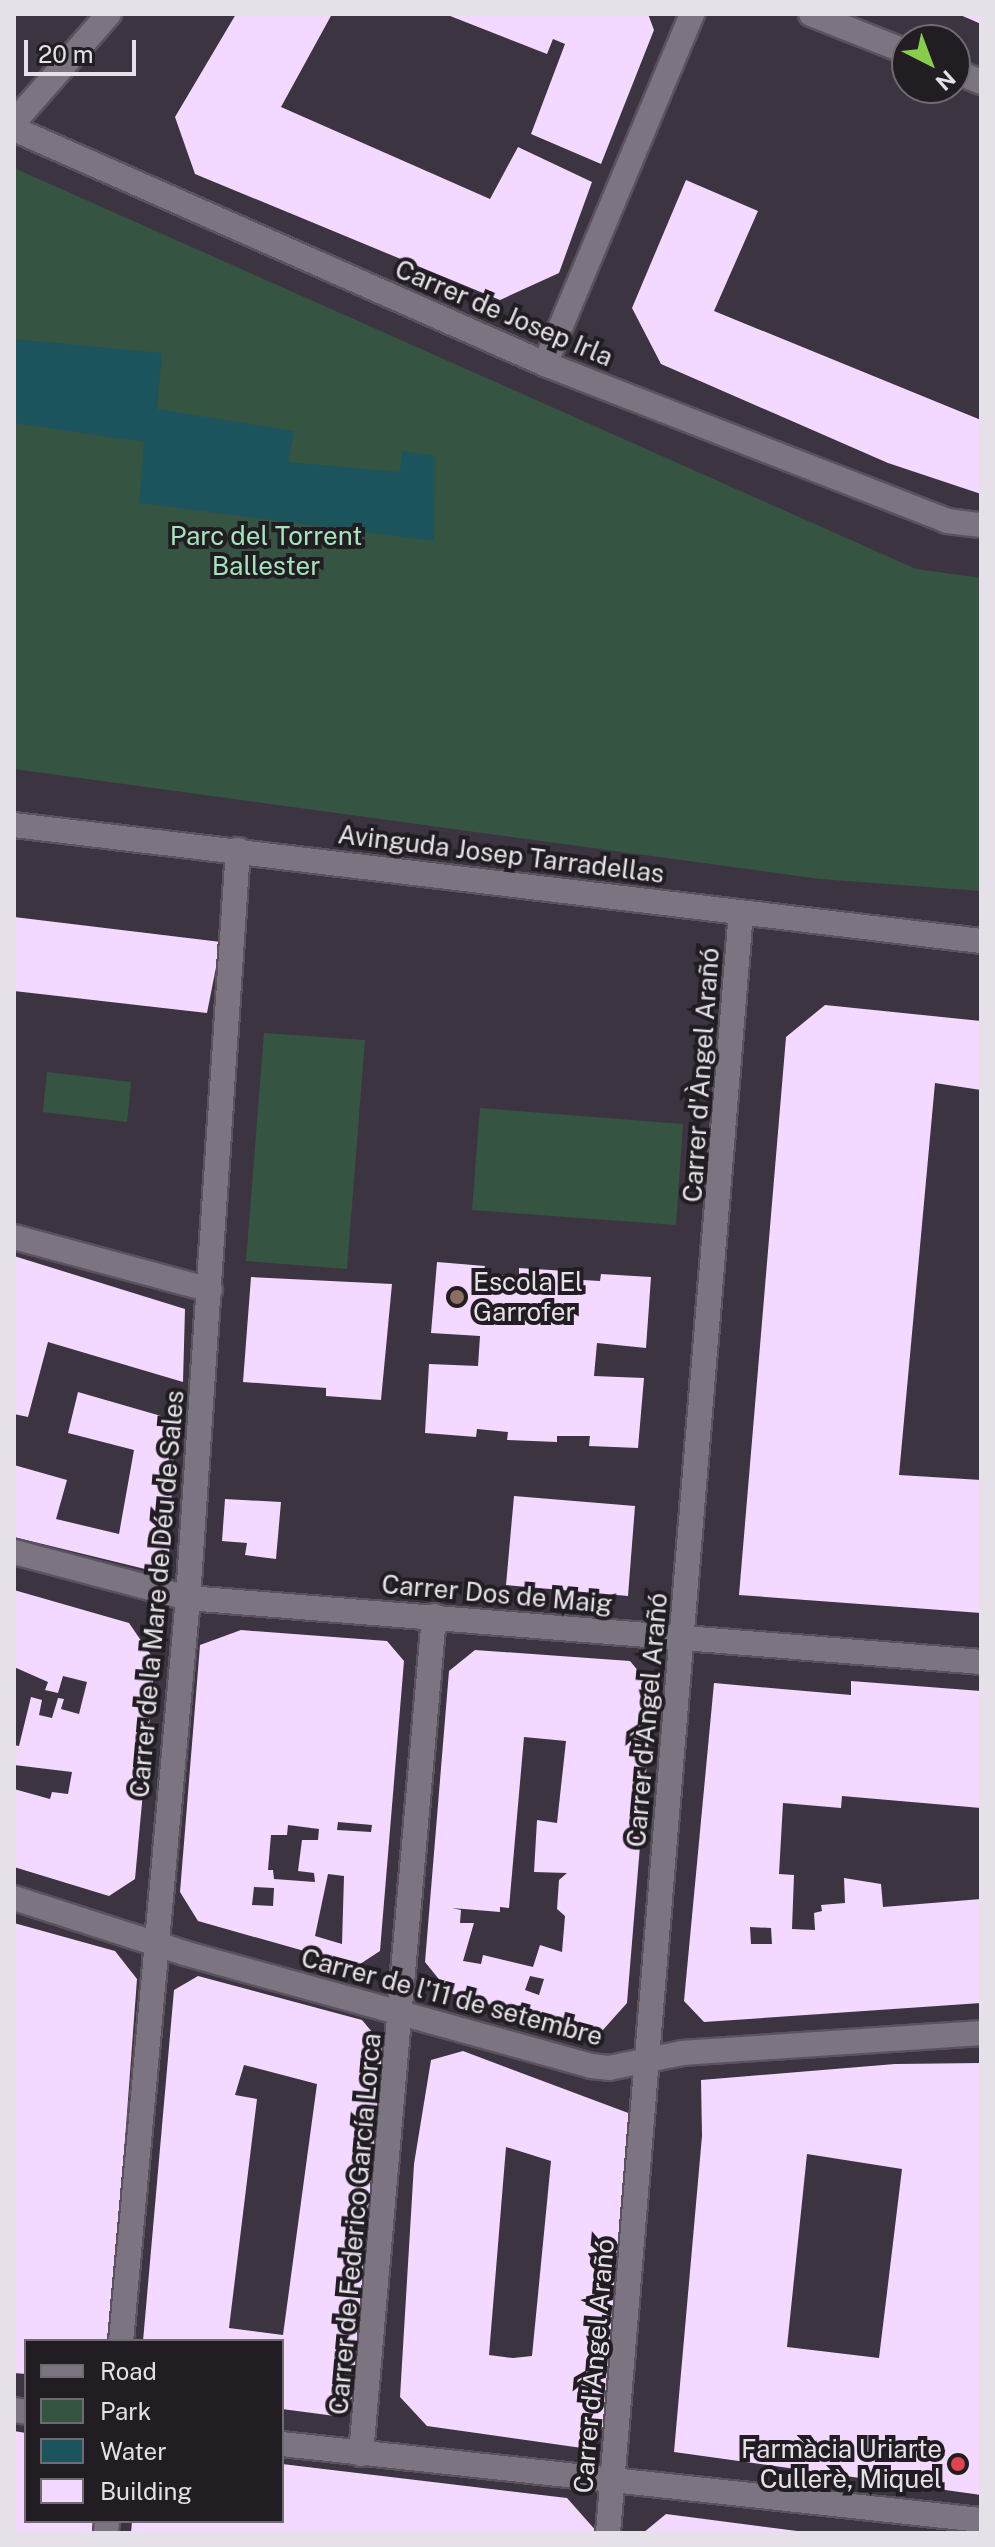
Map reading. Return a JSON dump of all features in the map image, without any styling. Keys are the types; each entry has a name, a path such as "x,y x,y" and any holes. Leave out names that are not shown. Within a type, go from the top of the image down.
{"street":[{"path":"14,122 109,14"},
{"path":"545,364 692,14"},
{"path":"811,14 891,46"},
{"name":"Carrer de Josep Irla","path":"14,129 545,364 947,521 981,525"},
{"name":"Avinguda Josep Tarradellas","path":"14,825 981,941"},
{"name":"Carrer de la Mare de Déu de Sales","path":"121,2339 188,1598 238,850"},
{"name":"Carrer d'Àngel Arañó","path":"608,2533 741,912"},
{"path":"14,1237 210,1290"},
{"name":"Carrer Dos de Maig","path":"14,1552 188,1598 981,1662"},
{"name":"Carrer de Federico García Lorca","path":"361,2454 403,2015 434,1616"},
{"name":"Carrer de l'11 de setembre","path":"14,1898 403,2015 591,2066 981,2033"},
{"path":"284,2444 612,2483 981,2520"}],"green space":[{"name":"Parc del Torrent Ballester","path":"14,168 916,569 981,578 981,891 820,879 14,769"},
{"path":"264,1033 365,1040 347,1269 246,1261"},
{"path":"47,1072 131,1082 127,1122 43,1112"},
{"path":"480,1108 683,1124 676,1225 472,1210"}],"water":[{"path":"14,339 162,353 157,409 294,431 288,462 400,472 402,451 435,456 434,541 139,503 144,442 14,423"}],"building":[{"path":"236,14 332,14 281,107 490,199 518,147 592,182 559,273 500,300 195,174 175,117"},
{"path":"445,14 648,14 654,30 601,164 531,134 565,44 553,39 547,54"},
{"path":"958,14 981,14 981,24"},
{"path":"686,180 758,211 714,311 981,420 981,494 888,463 661,364 632,308"},
{"path":"14,917 221,942 207,1013 14,991"},
{"path":"825,1005 981,1021 981,1090 935,1083 899,1475 981,1480 981,1613 739,1595 786,1037"},
{"path":"14,1256 185,1309 183,1382 48,1342 28,1417 14,1414"},
{"path":"437,1262 485,1266 483,1274 519,1276 519,1268 566,1271 566,1279 600,1281 601,1274 651,1277 646,1348 597,1343 594,1376 644,1378 638,1448 589,1446 590,1436 557,1436 557,1442 507,1440 508,1432 477,1429 476,1437 425,1433 429,1364 478,1366 480,1336 431,1333"},
{"path":"251,1277 392,1284 381,1400 326,1396 326,1388 243,1382"},
{"path":"78,1392 175,1420 169,1556 145,1569 14,1537 14,1465 67,1480 56,1519 119,1534 134,1450 68,1433"},
{"path":"514,1496 635,1506 628,1596 506,1585"},
{"path":"225,1499 281,1502 276,1559 245,1555 247,1543 222,1541"},
{"path":"14,1590 129,1623 155,1661 135,1879 109,1896 14,1867 14,1789 50,1799 52,1792 68,1794 72,1772 14,1765 14,1745 19,1746 31,1697 42,1700 39,1715 52,1718 58,1698 64,1699 61,1709 79,1714 87,1682 63,1676 58,1693 45,1690 48,1682 14,1667"},
{"path":"241,1630 387,1641 404,1661 380,1951 357,1966 198,1921 180,1892 200,1645","holes":["338,1822 372,1825 371,1832 337,1830","288,1825 319,1829 318,1840 302,1840 298,1871 314,1873 315,1882 274,1879 273,1870 268,1870 271,1835 287,1835","328,1874 344,1876 342,1944 315,1936","254,1887 274,1888 273,1906 252,1905"]},
{"path":"475,1650 630,1661 653,1689 627,2003 602,2031 577,2030 450,1993 425,1962 449,1671","holes":["524,1737 566,1741 557,1823 537,1820 534,1872 567,1873 559,1880 557,1909 565,1916 562,1952 540,1945 533,1967 483,1955 481,1964 463,1961 474,1923 460,1923 461,1910 452,1908 500,1912 500,1907 509,1908","530,1976 544,1979 539,1995 525,1990"]},
{"path":"851,1681 981,1691 981,1808 842,1796 841,1808 783,1803 779,1874 794,1875 792,1929 815,1930 814,1913 822,1911 821,1905 845,1903 844,1878 881,1884 883,1907 981,1899 981,2003 704,2022 684,2001 714,1683 851,1695","holes":["750,1927 771,1928 772,1944 751,1944"]},
{"path":"14,1923 115,1951 137,1979 110,2339 24,2339 24,2374 14,2373"},
{"path":"198,1976 362,2020 387,2050 356,2394 335,2416 284,2409 284,2339 143,2339 174,1990","holes":["244,2065 317,2084 283,2335 229,2328 257,2099 235,2095"]},
{"path":"463,2051 631,2114 604,2426 582,2448 427,2426 400,2397 414,2164 431,2060","holes":["506,2147 551,2161 532,2356 513,2358 489,2355"]},
{"path":"981,2063 981,2495 674,2452 702,2136 701,2080 895,2064","holes":["807,2154 902,2169 879,2358 787,2347"]},
{"path":"14,2431 24,2433 24,2523 96,2523 95,2533 14,2533"},
{"path":"284,2464 567,2498 598,2533 131,2533 132,2523 284,2523"},
{"path":"666,2514 797,2531 797,2533 643,2533"}],"place":[{"name":"Escola El Garrofer","path":"457,1297"},
{"name":"Farmàcia Uriarte Cullerè, Miquel","path":"958,2464"}]}
